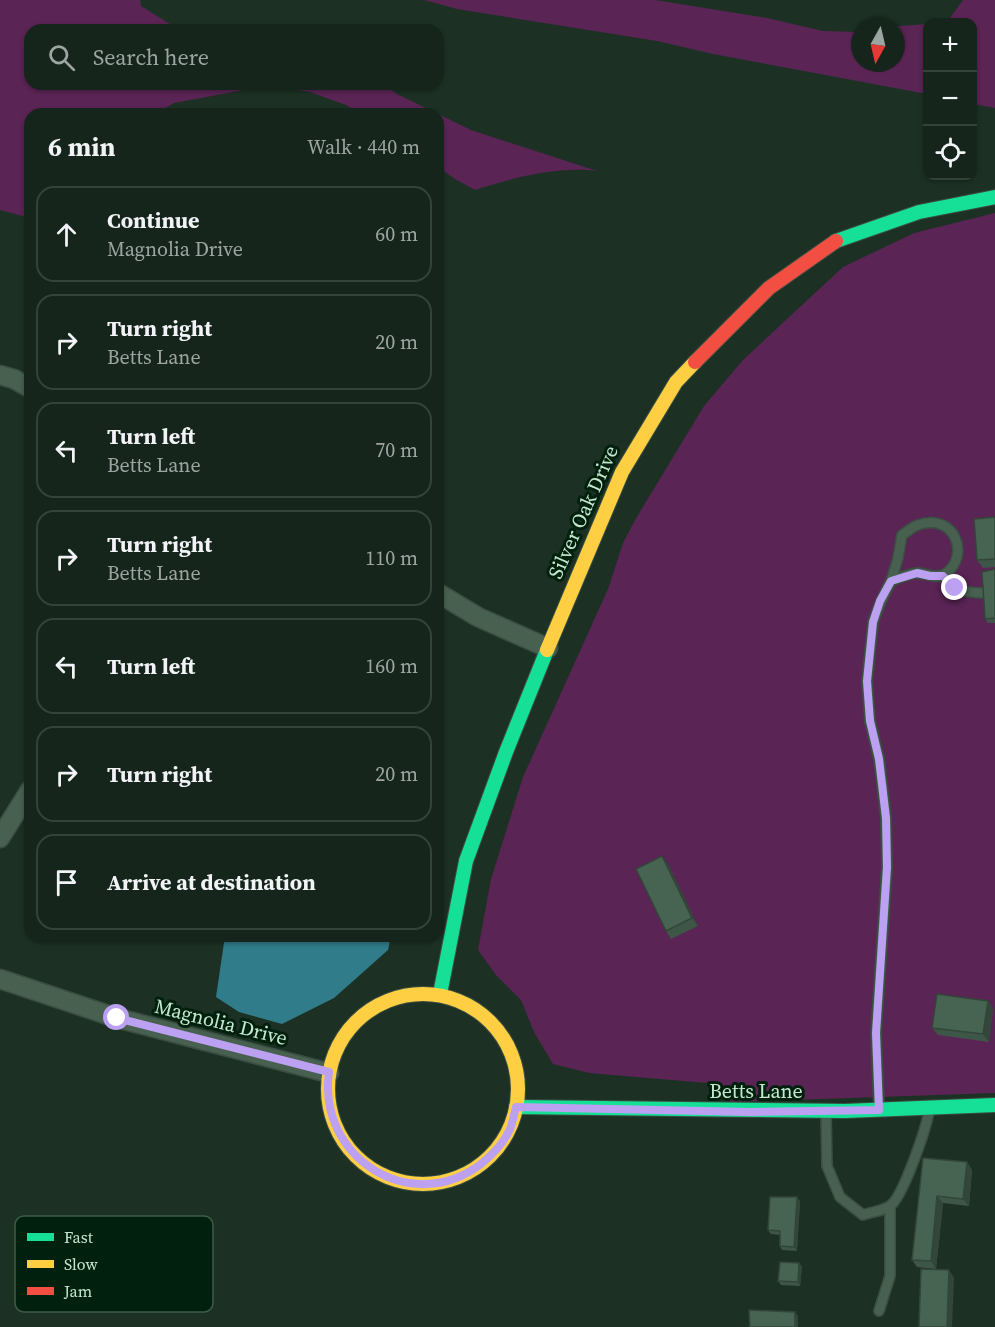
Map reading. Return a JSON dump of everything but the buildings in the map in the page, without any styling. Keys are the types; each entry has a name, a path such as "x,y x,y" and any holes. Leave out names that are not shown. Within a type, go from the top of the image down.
{"street":[{"name":"Silver Oak Drive","path":"440,994 466,861 548,648 622,472 676,382 769,288 832,242 919,212 995,197"},
{"path":"0,375 24,385"},
{"path":"444,597 478,617 548,648"},
{"path":"0,838 24,800"},
{"name":"Magnolia Drive","path":"0,979 117,1018 329,1072"},
{"path":"412,993 440,994 468,1004 484,1016 508,1045 518,1073 516,1107 510,1130 493,1154 470,1172 442,1183 412,1184 386,1177 377,1172 362,1162 343,1142 331,1117 327,1089 330,1061 342,1036 361,1015 385,1000 412,993"},
{"name":"Betts Lane","path":"516,1107 825,1111 995,1105"}],"lane":[{"path":"879,1110 876,1033 887,867 886,818 879,759 870,721 867,681 873,622 880,601 891,581 902,535 917,525 935,522 949,528 956,539 957,555 952,568 943,576 917,573 891,581"},
{"path":"943,576 955,588 981,594"},
{"path":"825,1111 827,1166 840,1197 863,1215 890,1206 899,1195 927,1126 930,1107"},
{"path":"879,1311 890,1276 890,1206"}],"shaded area":[{"path":"0,0 140,0 141,6 170,24 24,24 24,90 244,90 174,103 165,108 24,108 24,216 0,210"},
{"path":"424,0 655,0 767,18 823,31 851,32 851,72 905,72 905,26 923,24 923,93 713,54 657,41 457,9"},
{"path":"963,0 995,0 995,108 977,105 977,18 950,18"},
{"path":"299,90 392,90 426,108 351,108"},
{"path":"444,117 471,130 597,171 551,172 520,177 475,190 444,171"},
{"path":"995,213 995,1093 731,1102 707,1083 589,1073 553,1064 534,1032 521,1000 496,975 478,950 491,879 523,777 608,589 623,543 704,406 743,360 843,267 914,233"}],"water":[{"path":"224,942 390,942 388,950 334,998 282,1024 239,1012 216,997"}],"traffic: fast":[{"path":"836,241 919,212 995,197"},
{"path":"440,994 466,861 547,650"},
{"path":"516,1107 845,1111 995,1105"}],"traffic: slow":[{"path":"547,650 622,472 676,382 695,362"},
{"path":"414,994 432,994 468,1005 483,1015 497,1029 514,1061 518,1089 514,1117 507,1134 497,1149 483,1163 451,1180 432,1184 414,1184 378,1173 363,1163 349,1149 332,1117 328,1098 328,1080 339,1044 349,1029 363,1015 395,998 414,994"}],"traffic: jam":[{"path":"695,362 769,288 836,241"}],"route":[{"path":"117,1018 329,1072 327,1089 331,1117 343,1142 362,1162 386,1177 412,1184 442,1183 470,1172 493,1154 510,1130 516,1107 751,1112 879,1110 876,1033 887,867 886,818 879,759 870,721 867,681 873,622 880,601 891,581 917,573 943,576 955,588"}]}
